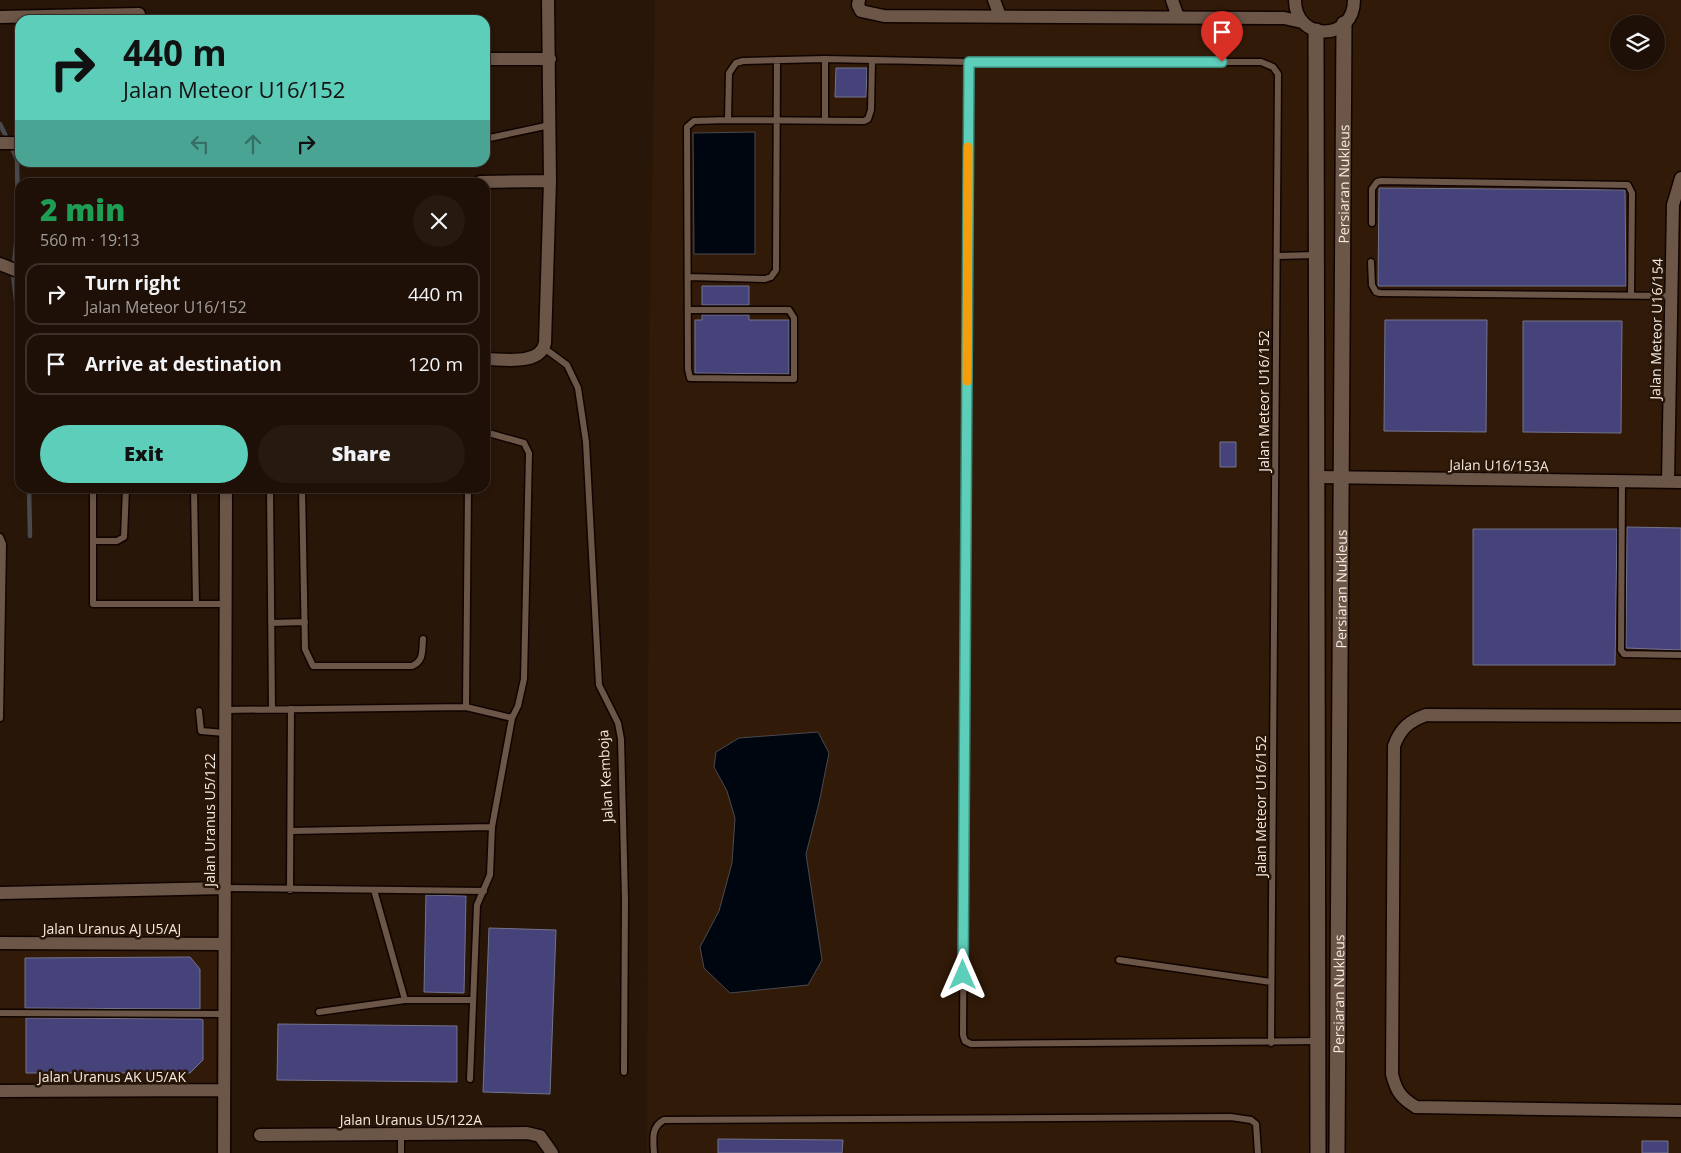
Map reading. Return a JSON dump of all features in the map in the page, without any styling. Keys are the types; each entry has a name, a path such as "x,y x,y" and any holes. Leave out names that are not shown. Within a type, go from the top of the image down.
{"street":[{"path":"490,359 528,359 538,356 544,348 550,181 548,0"},
{"path":"859,0 858,4 861,12 870,15 1284,18 1302,22 1316,31 1336,30 1344,24 1351,16 1354,0"},
{"path":"994,0 1000,16"},
{"path":"1172,0 1178,17"},
{"path":"1295,0 1295,7 1302,22"},
{"path":"93,15 139,14"},
{"path":"0,17 15,17"},
{"name":"Persiaran Nukleus","path":"1337,1153 1344,24"},
{"name":"Persiaran Nukleus","path":"1316,31 1318,1153"},
{"path":"490,59 550,59"},
{"path":"2,143 15,143"},
{"name":"Jalan Meteor U16/154","path":"1674,482 1671,296 1673,205 1681,178"},
{"path":"490,182 550,181"},
{"path":"2,264 15,270"},
{"name":"Jalan U16/153A","path":"1317,477 1674,482"},
{"name":"Jalan Uranus U5/122","path":"224,1153 226,493"},
{"path":"1681,716 1426,715 1413,720 1403,727 1394,746 1392,1054 1395,1088 1403,1099 1416,1107 1681,1111"},
{"path":"0,893 224,888"},
{"name":"Jalan Uranus AJ U5/AJ","path":"0,943 224,944"},
{"name":"Jalan Uranus AK U5/AK","path":"0,1091 223,1090"},
{"name":"Jalan Uranus U5/122A","path":"260,1135 527,1133 540,1136 552,1153"}],"lane":[{"path":"825,59 825,120"},
{"name":"Jalan Meteor U16/152","path":"728,120 729,73 736,62 743,61 825,59 969,62 1261,62 1273,67 1278,74 1280,86 1271,1043"},
{"path":"689,278 765,279 775,273 777,60"},
{"path":"688,310 789,310 794,318 794,379 690,378 688,310 687,127 694,122 728,120 868,119 871,110 872,61"},
{"path":"969,62 963,1035 965,1041 971,1044 1271,1043 1318,1041"},
{"path":"490,138 550,125"},
{"path":"1372,223 1372,189 1377,182 1381,181 1628,186 1632,193 1631,296"},
{"path":"1277,256 1317,255"},
{"path":"1371,262 1373,289 1380,293 1671,296"},
{"name":"Jalan Kemboja","path":"544,348 567,366 578,388 587,452 599,685 618,723 620,739 625,900 624,1072"},
{"path":"470,1079 477,905 490,875 492,827 512,718 518,706 524,679 528,453 524,443 490,433"},
{"path":"1622,482 1621,650 1624,654 1681,655"},
{"path":"93,493 93,604 225,604"},
{"path":"92,541 117,541 124,537 126,493"},
{"path":"194,493 196,604"},
{"path":"270,493 272,709"},
{"path":"302,493 305,649 314,666 320,668 412,666 419,663 422,658 423,639"},
{"path":"466,707 468,493"},
{"path":"0,537 3,544 0,718"},
{"path":"271,623 305,622"},
{"path":"225,710 466,707 512,718"},
{"path":"290,890 291,709"},
{"path":"199,711 202,731 225,733"},
{"path":"291,831 492,827"},
{"path":"224,888 484,891"},
{"path":"374,890 406,1000"},
{"path":"1119,960 1271,982"},
{"path":"319,1012 406,1000 474,1000"},
{"path":"0,1013 224,1014"},
{"path":"654,1153 655,1130 658,1124 664,1120 1232,1117 1250,1120 1256,1124 1258,1153"},
{"path":"401,1134 401,1153"}],"shaded area":[{"path":"655,0 1681,0 1681,1153 647,1153 649,382"},
{"path":"755,132 755,254 694,254 693,133"},
{"path":"818,732 829,753 806,854 822,960 808,985 730,993 704,968 700,947 719,911 732,863 735,818 727,791 714,767 716,752 739,738"},
{"path":"0,949 218,950 216,1083 0,1083"}],"building":[{"path":"836,68 867,68 866,97 835,97"},
{"path":"1379,188 1625,190 1626,286 1378,286"},
{"path":"702,286 749,286 749,305 702,305"},
{"path":"702,315 749,315 749,320 789,320 789,374 695,373 695,320 702,320"},
{"path":"1385,320 1487,320 1486,432 1384,431"},
{"path":"1523,321 1622,321 1621,433 1523,432"},
{"path":"1220,442 1236,442 1236,467 1220,467"},
{"path":"1627,527 1681,528 1681,650 1626,648"},
{"path":"1473,529 1617,529 1615,665 1473,665"},
{"path":"426,895 466,896 464,993 424,992"},
{"path":"489,928 556,930 550,1094 483,1092"},
{"path":"190,957 200,969 200,1009 25,1008 25,958"},
{"path":"26,1018 200,1019 203,1020 203,1060 190,1073 26,1073"},
{"path":"278,1024 457,1026 457,1082 277,1080"},
{"path":"718,1139 843,1140 842,1153 718,1153"},
{"path":"1642,1141 1668,1141 1668,1153 1642,1153"}],"waterway":[{"path":"0,124 15,155"},
{"path":"17,167 17,178"},
{"path":"15,254 13,274 15,291"},
{"path":"29,493 30,536"}],"slow traffic":[{"path":"967,381 968,147"}],"route":[{"path":"963,975 969,62 1222,62"}]}
